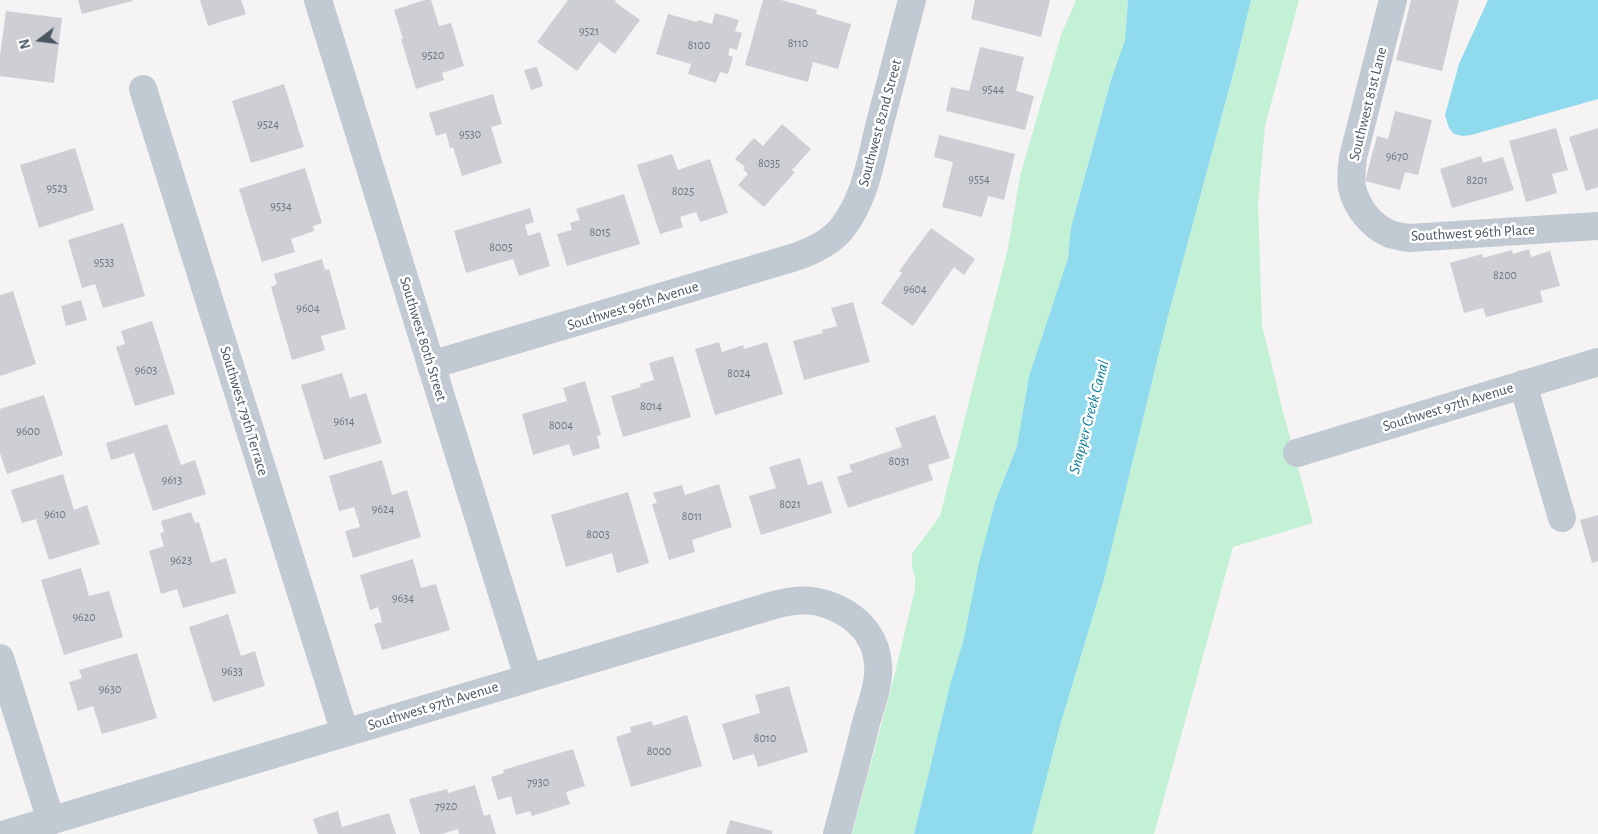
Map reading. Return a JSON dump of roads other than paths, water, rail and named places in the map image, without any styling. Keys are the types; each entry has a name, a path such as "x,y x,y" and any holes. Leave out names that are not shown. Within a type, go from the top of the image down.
{"street":[{"name":"Southwest 80th Street","path":"318,0 528,678"},
{"name":"Southwest 82nd Street","path":"831,239 843,228 864,188 912,0"},
{"name":"Southwest 81st Lane","path":"1359,207 1352,187 1353,157 1393,0"},
{"name":"Southwest 79th Terrace","path":"143,90 345,733"},
{"name":"Southwest 96th Place","path":"1359,207 1373,224 1390,233 1410,238 1598,226"},
{"name":"Southwest 96th Avenue","path":"431,365 792,258 811,251 831,239"},
{"name":"Southwest 97th Avenue","path":"1298,453 1598,362"},
{"path":"1523,384 1562,518"},
{"name":"Southwest 97th Avenue","path":"6,834 794,600 813,600 833,606 858,622 873,643 879,669 838,834"},
{"path":"0,658 51,821"}],"water":[{"name":"Snapper Creek Canal","path":"1128,0 1251,0 1167,320 1104,579 1060,726 1032,834 914,834 950,685 964,638 979,563 995,502 1017,446 1029,376 1068,258 1071,227 1111,80 1125,40"},
{"path":"1488,0 1598,0 1598,99 1471,135 1462,136 1454,134 1449,128 1445,115 1459,64"}]}
